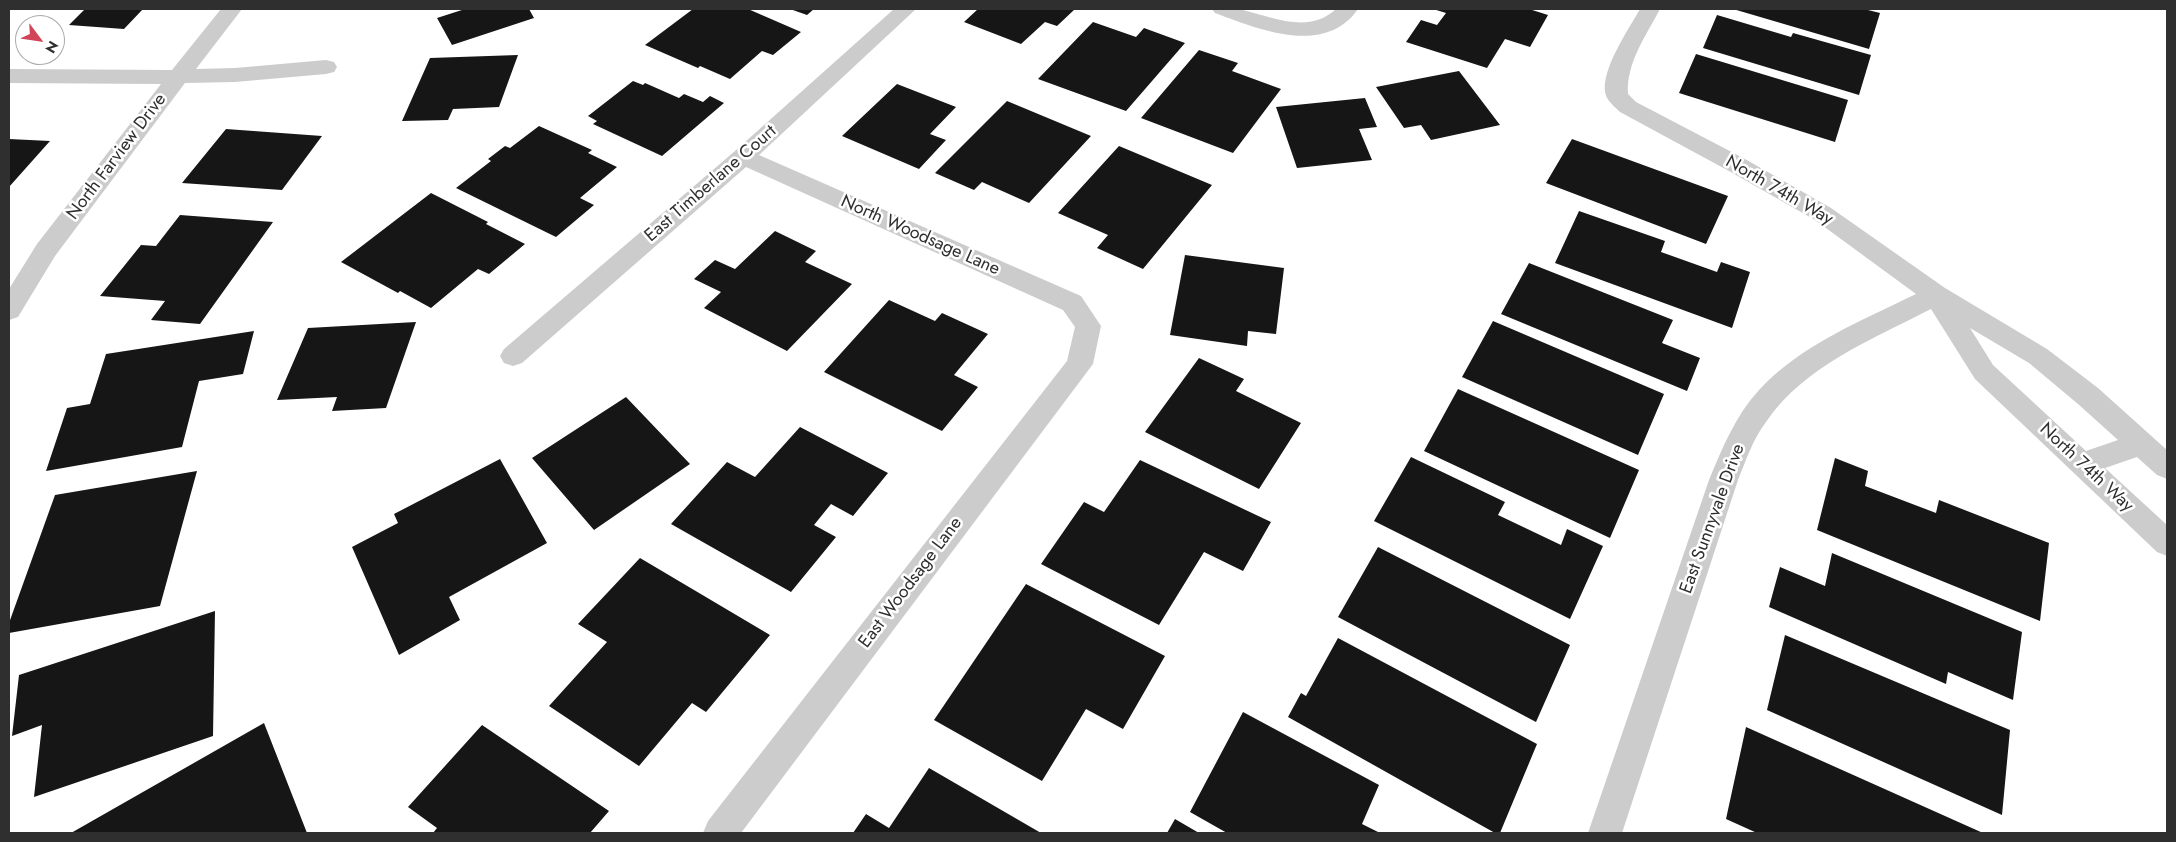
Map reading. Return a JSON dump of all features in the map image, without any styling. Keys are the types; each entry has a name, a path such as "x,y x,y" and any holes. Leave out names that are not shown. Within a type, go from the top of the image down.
{"street":[{"name":"North Farview Drive","path":"9,310 46,250 232,9"},
{"name":"East Timberlane Court","path":"513,356 743,157 906,9"},
{"path":"1222,9 1268,24 1311,31 1342,16 1348,9"},
{"name":"North 74th Way","path":"1650,9 1622,62 1616,79 1617,96 1628,107 1737,165 1823,214 1936,294 2038,356 2088,396 2167,467"},
{"path":"9,76 178,77 326,67"},
{"name":"North Woodsage Lane","path":"743,157 1072,303 1088,326"},
{"name":"North 74th Way","path":"1936,294 1984,372 2167,543"},
{"name":"East Sunnyvale Drive","path":"1605,833 1725,478 1752,418 1770,396 1802,367 1936,294"},
{"name":"East Woodsage Lane","path":"720,833 1080,364 1088,326"},
{"path":"2081,464 2142,444"}],"building":[{"path":"85,9 143,9 124,29 69,25"},
{"path":"465,9 529,9 534,18 452,45 437,18"},
{"path":"693,9 748,9 801,32 773,55 762,51 730,79 700,66 698,68 645,45"},
{"path":"790,9 814,9 807,15"},
{"path":"978,9 1075,9 1057,26 1045,22 1021,44 964,22"},
{"path":"1433,9 1529,9 1548,15 1530,47 1505,39 1487,68 1406,42 1421,20 1437,25 1446,13"},
{"path":"1733,9 1864,9 1880,13 1869,49"},
{"path":"1717,15 1791,37 1793,33 1871,55 1859,95 1703,48"},
{"path":"1093,22 1136,37 1144,28 1185,43 1126,111 1038,79"},
{"path":"1199,50 1238,63 1232,71 1281,89 1233,153 1141,118"},
{"path":"1696,54 1848,100 1835,142 1679,93"},
{"path":"518,55 499,107 453,109 448,120 402,121 430,58"},
{"path":"1459,71 1500,125 1431,140 1421,125 1404,128 1376,87"},
{"path":"633,81 643,85 645,83 679,98 684,94 703,102 710,96 724,103 662,156 593,124 597,121 588,116"},
{"path":"897,84 956,107 930,134 946,140 919,169 842,136"},
{"path":"1365,98 1377,127 1359,129 1372,160 1297,168 1276,107"},
{"path":"1007,101 1091,136 1029,203 982,182 974,190 935,173"},
{"path":"539,126 592,150 588,153 617,167 580,198 594,205 556,237 456,188 491,161 488,159 505,146 510,148"},
{"path":"226,129 322,136 282,190 182,183"},
{"path":"9,139 50,141 9,187"},
{"path":"1572,139 1728,196 1706,244 1546,183"},
{"path":"1119,146 1212,185 1143,269 1097,248 1108,235 1058,213"},
{"path":"431,193 488,222 486,224 525,244 489,274 478,269 431,308 400,291 398,293 341,262"},
{"path":"1579,211 1665,241 1661,252 1717,272 1721,262 1750,272 1732,328 1555,263"},
{"path":"180,215 273,222 200,324 151,320 165,301 100,296 141,245 156,246"},
{"path":"775,231 816,251 805,262 852,284 787,351 704,308 721,292 694,279 715,260 735,269"},
{"path":"1185,255 1284,268 1276,334 1248,331 1247,346 1170,335"},
{"path":"1529,263 1673,320 1662,343 1700,358 1687,391 1501,314"},
{"path":"889,300 935,321 942,313 988,334 954,375 978,387 942,431 824,372"},
{"path":"1493,321 1664,394 1638,455 1462,377"},
{"path":"416,322 386,408 332,411 337,397 277,400 308,328"},
{"path":"254,331 243,374 199,381 182,447 46,471 67,408 90,404 106,354"},
{"path":"1199,358 1244,379 1236,391 1301,423 1259,489 1145,432"},
{"path":"1458,389 1639,470 1610,538 1424,451"},
{"path":"626,397 690,464 594,530 532,458"},
{"path":"800,427 888,473 853,516 831,504 814,525 836,537 791,592 671,524 727,462 755,477"},
{"path":"1411,457 1505,502 1498,515 1561,545 1567,529 1603,546 1570,619 1374,521"},
{"path":"1835,458 1868,471 1865,486 1936,513 1939,500 2049,543 2040,621 1817,530"},
{"path":"500,459 547,543 449,597 460,620 399,655 352,547 398,523 394,514"},
{"path":"1140,460 1271,522 1243,571 1204,552 1159,625 1041,564 1084,502 1104,512"},
{"path":"197,471 160,606 9,633 9,623 55,495"},
{"path":"1378,547 1570,645 1536,722 1338,617"},
{"path":"1832,553 2022,632 2013,700 1948,672 1946,684 1769,607 1780,567 1825,586"},
{"path":"640,558 770,635 706,712 692,703 639,766 549,706 607,642 578,624"},
{"path":"1026,584 1165,656 1123,729 1086,709 1042,781 934,720"},
{"path":"215,611 213,736 34,797 42,725 12,736 19,675"},
{"path":"1785,635 2010,730 2002,815 1767,710"},
{"path":"1338,638 1537,744 1500,833 1495,833 1288,717 1301,693 1306,696"},
{"path":"1243,712 1379,785 1362,824 1380,833 1227,833 1190,812"},
{"path":"264,723 307,833 71,833"},
{"path":"482,725 609,811 590,833 433,833 437,828 408,807"},
{"path":"1746,727 1983,833 1757,833 1726,819"},
{"path":"929,768 1041,833 853,833 866,814 889,828"},
{"path":"1175,819 1199,833 1167,833"}]}
